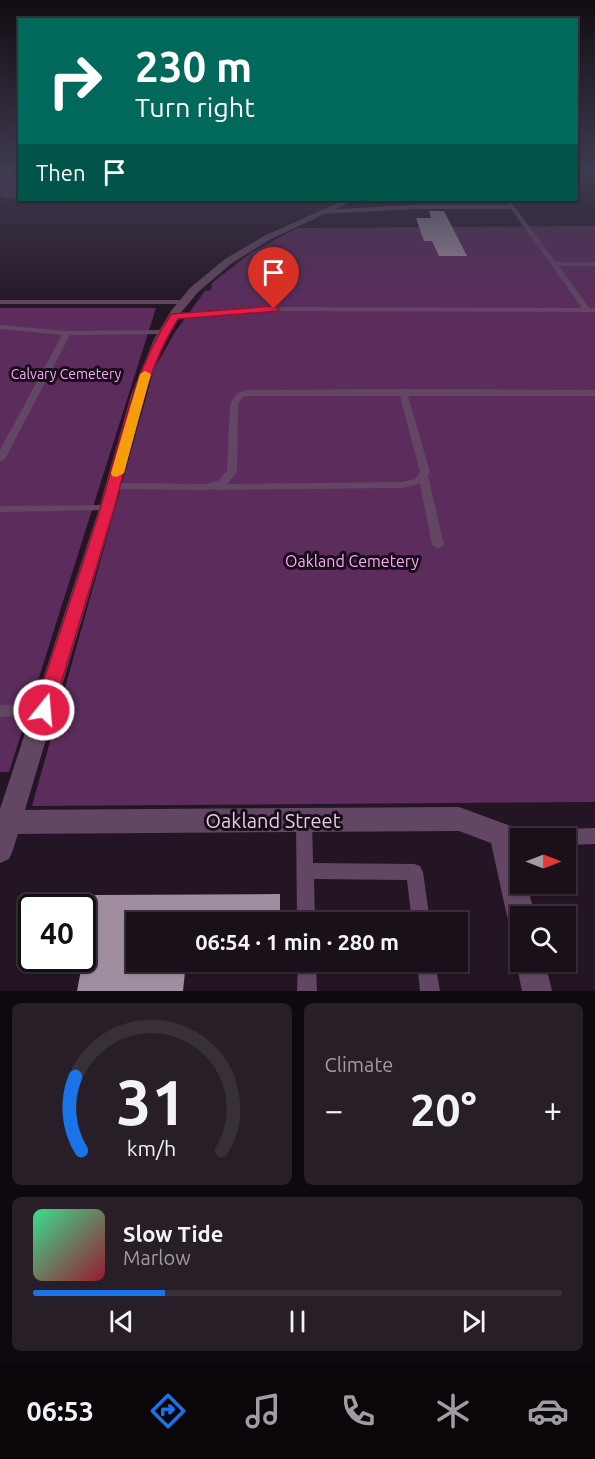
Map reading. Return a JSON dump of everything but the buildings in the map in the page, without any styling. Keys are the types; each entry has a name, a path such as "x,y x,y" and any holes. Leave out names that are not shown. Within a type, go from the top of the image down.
{"street":[{"path":"0,850 8,809 44,710 107,508 147,368 174,316 220,267 275,233 305,219"},
{"name":"Oakland Street","path":"8,809 304,820 459,819 502,835 510,845"},
{"path":"533,972 537,991"}],"lane":[{"path":"522,219 591,310"},
{"path":"555,264 595,264"},
{"path":"0,302 185,302"},
{"path":"174,316 254,309 591,310"},
{"path":"0,327 67,333 165,332"},
{"path":"0,459 67,333"},
{"path":"206,487 222,483 232,472 234,404 240,395 268,392 595,393"},
{"path":"113,486 403,485 419,481 425,471 403,392"},
{"path":"423,476 438,545"},
{"path":"0,509 107,508"},
{"path":"0,711 44,710"},
{"path":"304,820 306,912"},
{"path":"576,837 595,836"},
{"path":"305,871 414,872 420,912"},
{"path":"307,972 307,991"},
{"path":"427,972 430,991"}],"green space":[{"name":"Oakland Cemetery","path":"595,226 595,802 32,806 154,369 175,332 205,291 211,290 212,283 252,252 297,228"},
{"name":"Calvary Cemetery","path":"0,308 156,308 9,772 0,772"}],"slow traffic":[{"path":"117,473 145,374"}],"route":[{"path":"44,710 107,508 147,368 158,343 174,316 274,309"}]}
